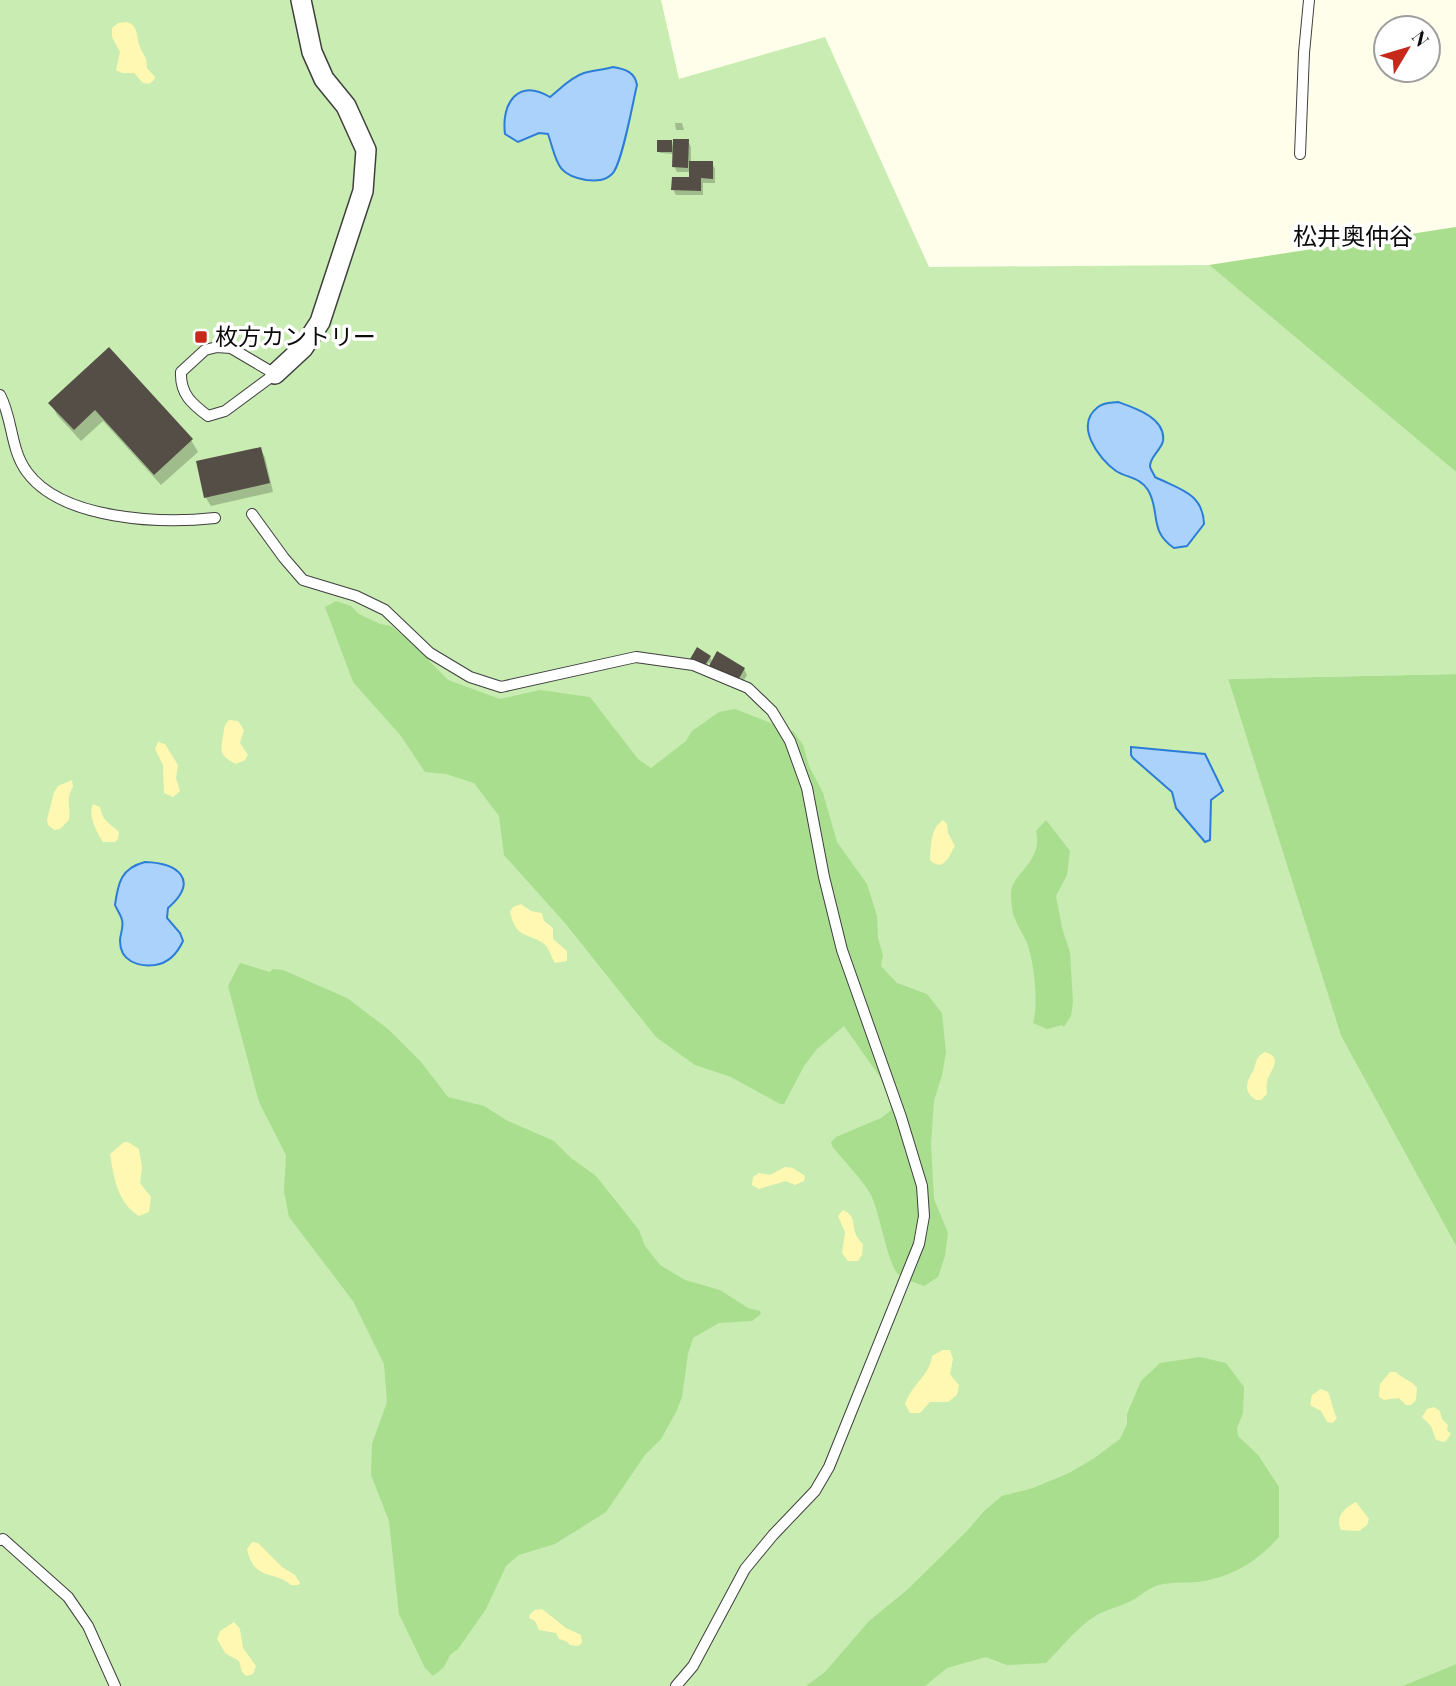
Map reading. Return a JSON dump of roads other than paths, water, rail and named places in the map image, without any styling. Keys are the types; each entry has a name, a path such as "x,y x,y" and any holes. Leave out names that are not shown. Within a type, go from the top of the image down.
{"street":[{"path":"275,374 303,348 320,322 363,191 366,150 346,106 324,79 312,52 301,0"}],"lane":[{"path":"1300,153 1303,64 1309,0"},
{"path":"216,347 231,348 275,374 225,411 208,416 189,399 180,384 181,372 205,350 216,347"},
{"path":"0,396 5,405 14,447 27,472 46,490 81,508 143,520 215,518"},
{"path":"252,514 303,580 356,596 385,610 430,653 470,677 501,687 636,657 693,664 748,688 772,711 790,741 807,789 842,950 901,1117 922,1186 924,1216 919,1244 829,1467 815,1491 745,1569 693,1666 676,1686"},
{"path":"0,1540 3,1539 68,1597 88,1626 115,1686"}],"water":[{"path":"613,67 629,72 637,85 620,159 609,176 590,180 568,174 556,159 548,134 539,133 518,142 505,134 504,123 509,104 521,92 529,90 550,97 579,75"},
{"path":"1118,402 1148,415 1160,426 1163,441 1150,463 1151,470 1155,477 1188,493 1199,505 1204,524 1187,546 1174,548 1166,541 1158,528 1148,490 1141,483 1109,465 1091,441 1088,423 1091,414 1103,404"},
{"path":"1131,747 1205,754 1223,791 1211,800 1210,840 1205,842 1176,808 1172,792 1133,758"},
{"path":"145,862 157,863 175,870 183,881 183,889 168,908 167,918 180,933 183,941 172,957 155,965 136,964 123,953 120,941 121,916 115,905 126,872"}],"place":[{"name":"枚方カントリー","path":"201,337"}],"district":[{"name":"松井奥仲谷","path":"1353,237"}]}
